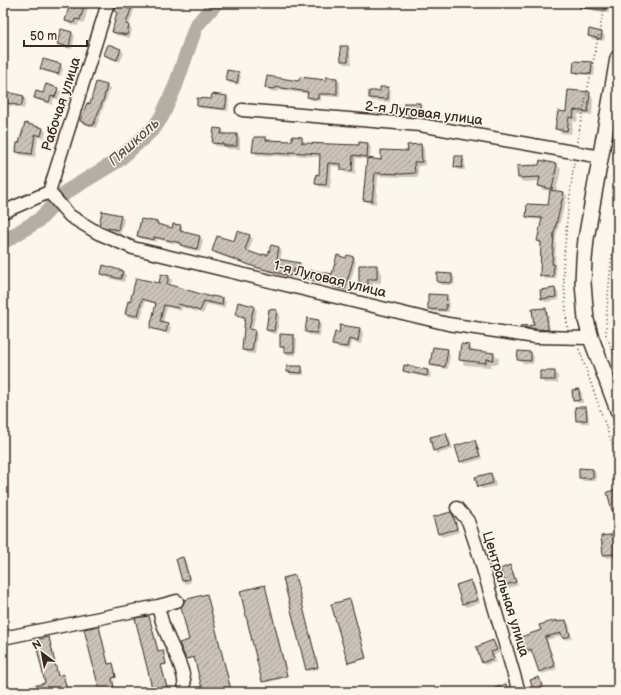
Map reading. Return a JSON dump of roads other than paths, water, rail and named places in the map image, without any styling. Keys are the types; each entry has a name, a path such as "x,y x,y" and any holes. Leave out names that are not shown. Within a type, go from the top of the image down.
{"main road":[{"path":"618,58 584,260 583,284 586,320 591,338 618,410"}],"street":[{"name":"Рабочая улица","path":"49,192 108,3"},
{"name":"2-я Луговая улица","path":"242,110 420,125 601,157"},
{"path":"3,212 49,192"},
{"name":"1-я Луговая улица","path":"49,192 70,216 98,233 134,248 448,324 535,337 591,338"},
{"name":"Центральная улица","path":"457,508 468,521 519,692"},
{"path":"3,638 177,601"},
{"path":"158,606 163,626 184,676 184,692"}],"waterway":[{"name":"Пяшколь","path":"3,242 39,220 66,192 117,161 154,128 162,116 175,87 196,26 216,3"}]}
